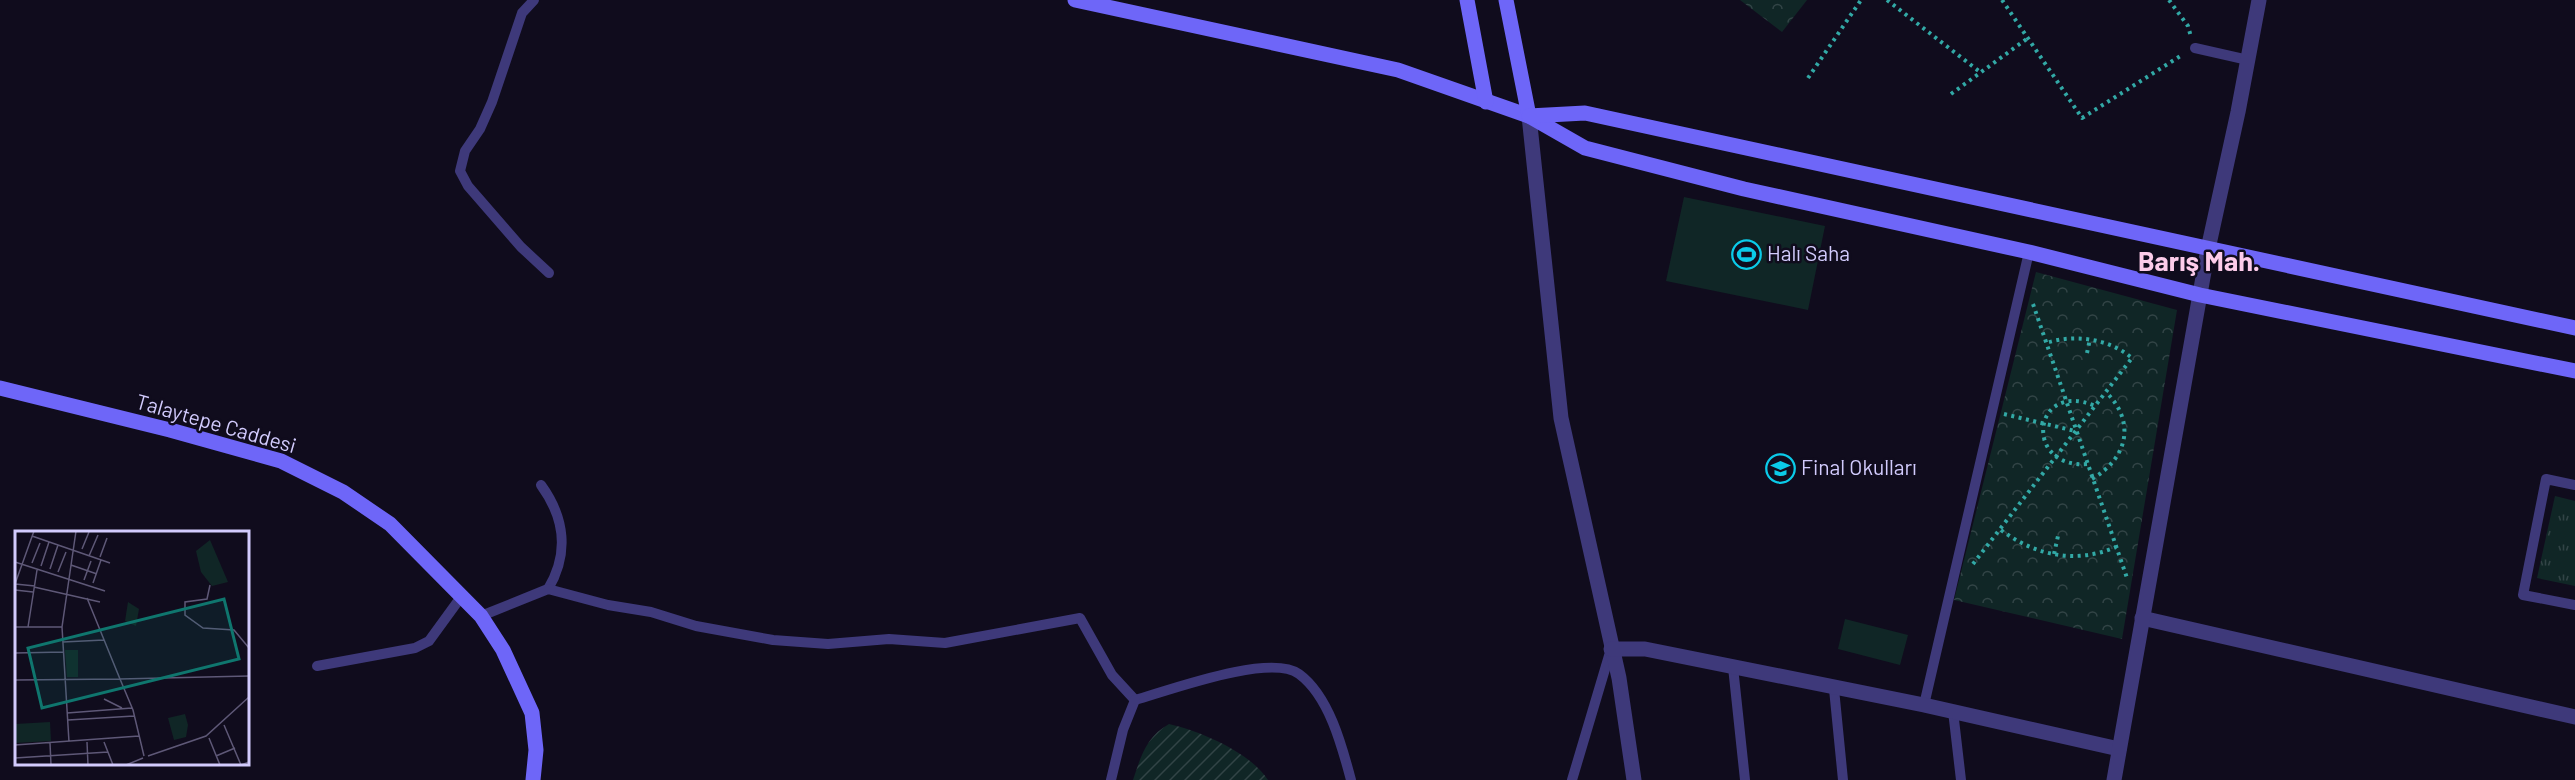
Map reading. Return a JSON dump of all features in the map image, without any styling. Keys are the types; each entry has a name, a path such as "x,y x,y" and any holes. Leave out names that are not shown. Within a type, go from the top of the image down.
{"main road":[{"path":"1075,0 1398,70 1529,116 1585,148 1744,189 2029,252 2200,295 2575,372"},
{"path":"1467,0 1486,102"},
{"path":"1506,0 1529,116"},
{"path":"1529,116 1585,113 2575,328"},
{"name":"Talaytepe Caddesi","path":"0,388 281,461 343,492 390,524 481,616 503,650 532,712 536,750 533,780"}],"street":[{"path":"2114,780 2208,249 2259,0"},
{"path":"1529,116 1561,418 1619,678 1634,780"},
{"path":"2142,618 2575,717"},
{"path":"1611,649 1645,649 1834,689 1953,711 2119,749"}],"lane":[{"path":"534,0 522,13 492,102 480,129 465,150 460,171 468,186 521,247 549,273"},
{"path":"2194,48 2248,60"},
{"path":"1924,705 2029,252"},
{"path":"2575,485 2546,479 2523,595 2575,605"},
{"path":"541,485 561,521 562,535 557,574 548,589"},
{"path":"481,616 548,589 696,626 773,639 828,644 889,639 945,643 1080,618 1112,675 1135,700"},
{"path":"317,666 415,648 429,641 461,597"},
{"path":"1572,780 1611,649"},
{"path":"1135,700 1253,667 1278,667 1298,673 1315,692 1330,719 1351,780"},
{"path":"1733,667 1745,780"},
{"path":"1834,689 1844,780"},
{"path":"1111,780 1123,730 1135,700"},
{"path":"1953,711 1961,780"}],"path":[{"path":"1808,78 1861,0"},
{"path":"1887,0 1980,72"},
{"path":"2002,0 2082,118 2194,48 2188,26 2169,0"},
{"path":"1951,94 2028,38"},
{"path":"2024,276 2127,578"},
{"path":"1972,566 2132,358 2114,347 2090,339 2058,339 2046,343"},
{"path":"2087,353 2090,339"},
{"path":"2092,479 2114,463 2125,440 2123,418 2106,392"},
{"path":"2087,464 2066,463 2056,458 2044,440 2044,424 2052,407 2065,400 2095,406"},
{"path":"1992,411 2076,431"},
{"path":"2001,530 2013,539 2054,554 2084,557 2116,547"},
{"path":"2054,554 2058,536"}],"green space":[{"path":"1740,0 1807,0 1782,32"},
{"name":"Halı Saha","path":"1684,197 1825,226 1808,310 1666,281"},
{"path":"2036,272 2177,310 2122,639 1954,600"},
{"path":"2555,496 2575,501 2575,586 2537,578"},
{"path":"1845,619 1908,635 1900,665 1838,649"},
{"path":"1169,724 1223,744 1249,760 1268,780 1133,780 1150,741"}],"place":[{"name":"Halı Saha","path":"1746,254"},
{"name":"Final Okulları","path":"1780,468"}],"district":[{"name":"Barış Mah.","path":"2199,262"}]}
